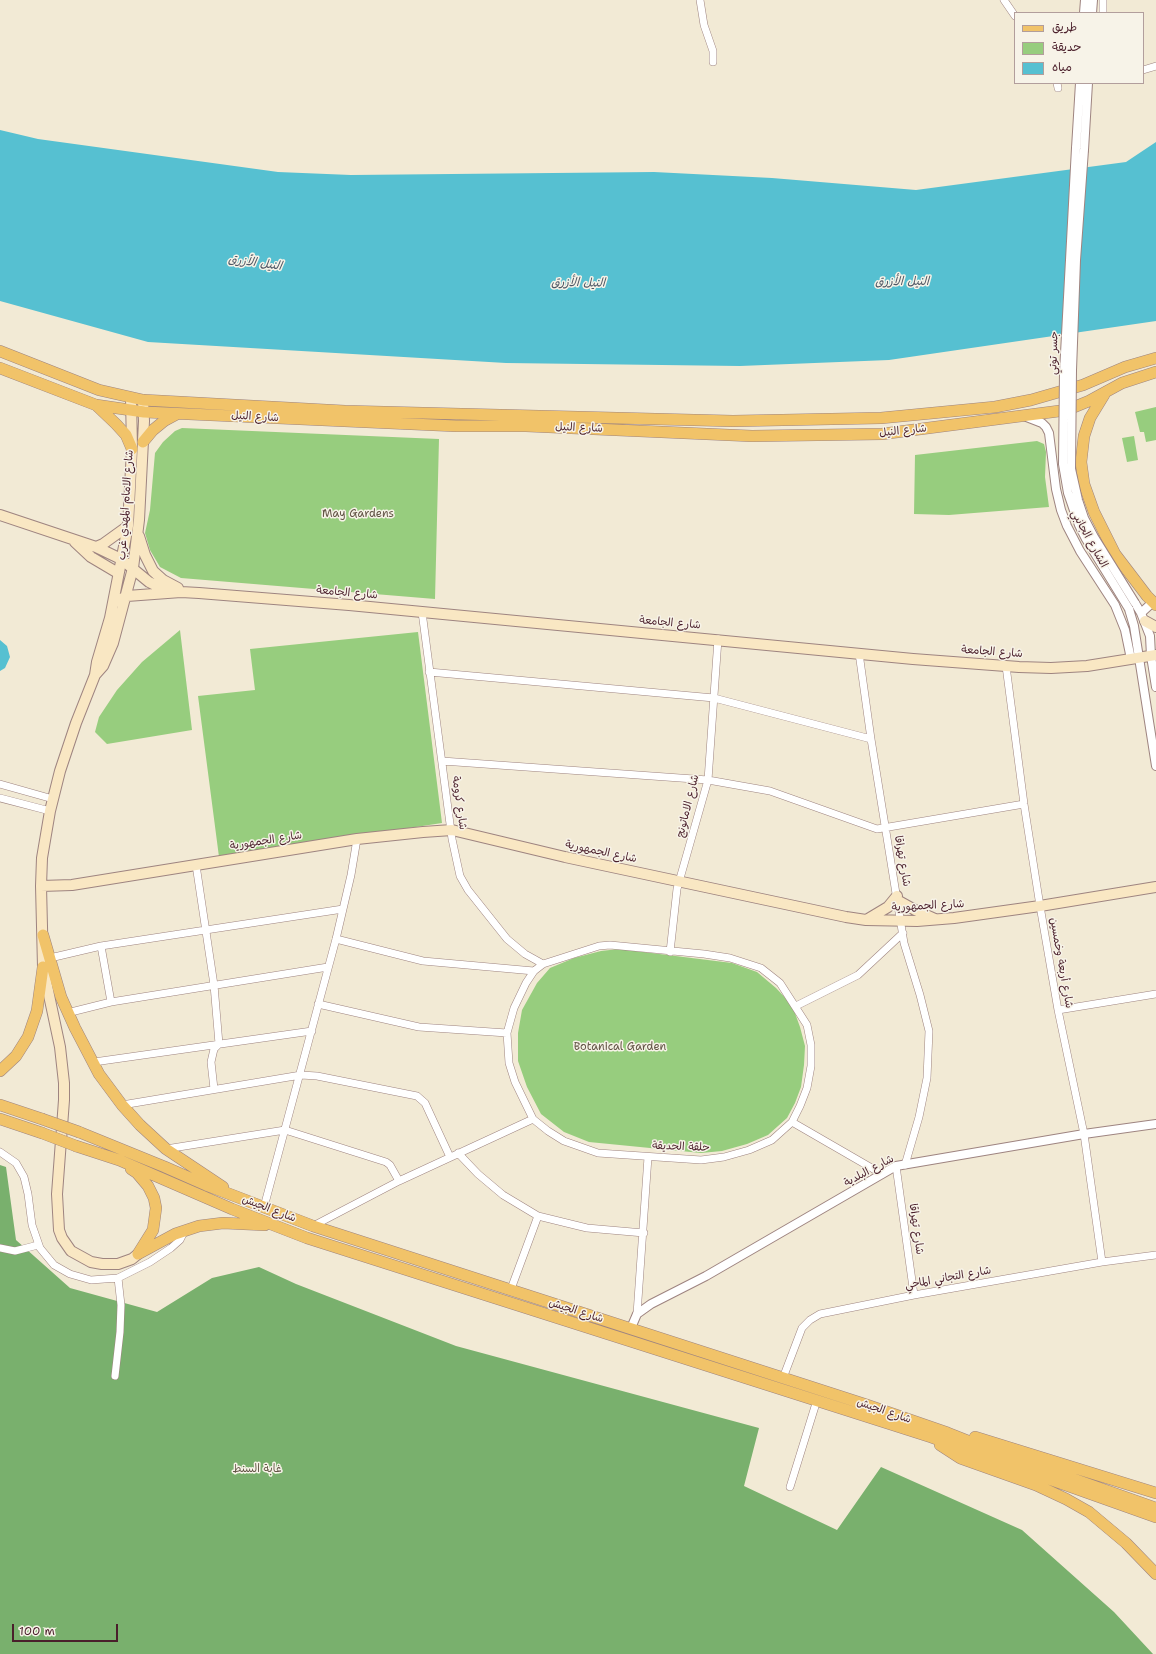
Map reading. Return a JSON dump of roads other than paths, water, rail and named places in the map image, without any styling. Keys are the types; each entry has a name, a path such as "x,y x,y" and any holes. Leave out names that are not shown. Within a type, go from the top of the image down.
{"main road":[{"name":"شارع النيل","path":"0,351 99,390 143,400 231,411 456,426 701,420 772,421 881,418 995,407 1031,400 1084,385 1125,366 1156,358"},
{"path":"4,370 14,356"},
{"name":"شارع النيل","path":"4,370 96,405 132,411 178,414 231,411"},
{"name":"شارع النيل","path":"587,423 702,435 825,436 882,434 1067,410 1084,404 1108,390 1128,381 1156,372"},
{"path":"1108,390 1090,418 1084,436 1081,462 1084,484 1094,512 1115,554 1154,604"},
{"name":"شارع الامام المهدي غرب","path":"43,935 41,886 42,858 50,811 74,730 95,675 97,662 113,603 128,526 132,449 131,398"},
{"name":"شارع الامام المهدي غرب","path":"95,675 103,666 113,643 127,596 133,568 138,533 143,442 143,400"},
{"path":"96,405 126,435 132,449"},
{"path":"143,442 153,430 164,421 178,414"},
{"path":"881,418 882,434"},
{"path":"701,420 702,435"},
{"name":"شارع الجامعة","path":"0,515 96,547 121,559 149,582 159,587 184,592 422,612 1006,666 1051,668 1111,663 1153,655"},
{"path":"96,547 104,544 128,526"},
{"path":"138,533 145,555 153,571 163,580 184,592"},
{"name":"شارع الجامعة","path":"72,539 91,557 118,573"},
{"name":"شارع الجامعة","path":"113,603 127,596 184,592"},
{"path":"1143,617 1156,628"},
{"name":"شارع الجمهورية","path":"41,886 72,885 357,839 417,832 452,830 565,857 866,920 917,921 936,919 1040,906 1156,887"},
{"path":"866,920 888,907 897,898 916,910 936,919"},
{"path":"43,935 46,963 63,1065 64,1100 57,1194 59,1230 62,1238 71,1251 91,1262 118,1264 132,1259 138,1254 185,1230 210,1224 274,1225"},
{"path":"46,963 67,1013 100,1074 122,1105 140,1125 166,1149 238,1197"},
{"path":"0,1071 16,1056 28,1037 37,1010 46,963"},
{"name":"شارع الجيش","path":"0,1105 79,1132 312,1226 867,1405 1156,1508"},
{"name":"شارع الجيش","path":"0,1119 119,1160 274,1225 380,1262 931,1437 1156,1517"},
{"path":"119,1160 137,1173 148,1186 154,1198 156,1208 153,1230 138,1254"},
{"path":"948,1433 998,1443 1156,1493"},
{"path":"931,1437 960,1458 1036,1485 1089,1512 1126,1543 1156,1574"}],"street":[{"path":"700,0 704,25 713,51 713,62"},
{"path":"1004,0 1014,15"},
{"path":"1084,12 1085,0"},
{"path":"1092,12 1093,0"},
{"path":"1103,0 1103,12"},
{"path":"1144,70 1156,66"},
{"name":"جسر توتي","path":"1080,84 1069,260 1063,464 1068,493 1079,525 1086,539 1132,606"},
{"name":"جسر توتي","path":"1088,84 1076,260 1072,370 1071,469 1078,500 1088,524 1132,606"},
{"name":"الشارع الجانبي","path":"1023,416 1042,423 1049,433 1056,489 1067,526 1080,551 1115,605 1134,658"},
{"path":"1143,617 1154,604"},
{"path":"1132,606 1143,617 1150,636 1156,687"},
{"path":"1132,606 1134,626 1134,658 1156,766"},
{"name":"شارع كرومة","path":"422,612 429,672 456,859 460,876 468,890 507,939 525,954 543,964"},
{"name":"شارع الاماتونج","path":"670,952 675,898 708,780 718,640"},
{"name":"شارع تهراقا","path":"859,653 871,739 903,933 906,949 919,989 928,1026 929,1039 927,1078 919,1117 905,1165"},
{"name":"شارع أربعة وخمسين","path":"1006,666 1024,804 1040,906 1058,1010 1084,1134 1102,1262"},
{"path":"429,672 714,698 871,739"},
{"path":"442,762 708,780 770,791 873,829 881,830 885,828 1024,804"},
{"path":"0,784 53,799"},
{"path":"0,798 50,811"},
{"path":"264,1207 336,939 357,839"},
{"path":"196,865 214,986 219,1044 212,1055 211,1062 214,1089"},
{"path":"46,963 101,946 343,909"},
{"path":"796,1006 858,975 903,933"},
{"path":"336,939 423,961 534,972"},
{"name":"حلقة الحديقة","path":"610,945 670,952 704,954 730,958 761,968 780,983 796,1006 806,1025 811,1045 811,1066 807,1088 792,1122 772,1140 749,1150 724,1157 701,1160 598,1153 564,1141 548,1131 533,1119 515,1082 510,1063 507,1033 514,1008 526,983 534,972 543,964 599,946 610,945"},
{"path":"101,946 111,1002"},
{"path":"67,1013 111,1002 328,967"},
{"path":"1058,1010 1156,994"},
{"path":"318,1004 419,1027 507,1033"},
{"path":"94,1062 312,1031"},
{"path":"122,1105 300,1075 317,1076 417,1096 424,1103 450,1157"},
{"path":"312,1226 399,1180 533,1119"},
{"path":"792,1122 882,1174"},
{"name":"شارع البلدية","path":"637,1314 651,1304 706,1276 896,1166 1084,1134 1156,1124"},
{"path":"166,1149 285,1130 386,1162 399,1180"},
{"path":"0,1152 16,1163 24,1177 32,1225 38,1245 49,1261 70,1274 91,1280 118,1278 150,1262 170,1248 180,1240 186,1232 185,1230"},
{"path":"458,1153 478,1174 503,1196 538,1216 587,1228 644,1234"},
{"path":"631,1328 637,1314 644,1234 648,1157"},
{"name":"شارع تهراقا","path":"896,1166 914,1295"},
{"path":"511,1289 538,1216"},
{"path":"0,1248 15,1251 38,1245"},
{"name":"شارع التجاني الماحي","path":"783,1378 802,1328 810,1320 820,1314 832,1310 1102,1262 1156,1255"},
{"path":"115,1376 120,1332 121,1305 118,1278"},
{"path":"790,1487 817,1400"}],"water":[{"name":"النيل الأزرق","path":"0,130 38,139 278,172 351,175 654,172 772,178 916,190 1126,162 1156,142 1156,321 889,360 740,366 506,363 148,342 0,301"},
{"path":"0,640 7,646 10,657 5,668 0,671"}],"park label":[{"name":"May Gardens","path":"358,514"},
{"name":"Botanical Garden","path":"620,1047"},
{"name":"غابة السنط","path":"257,1469"}]}
